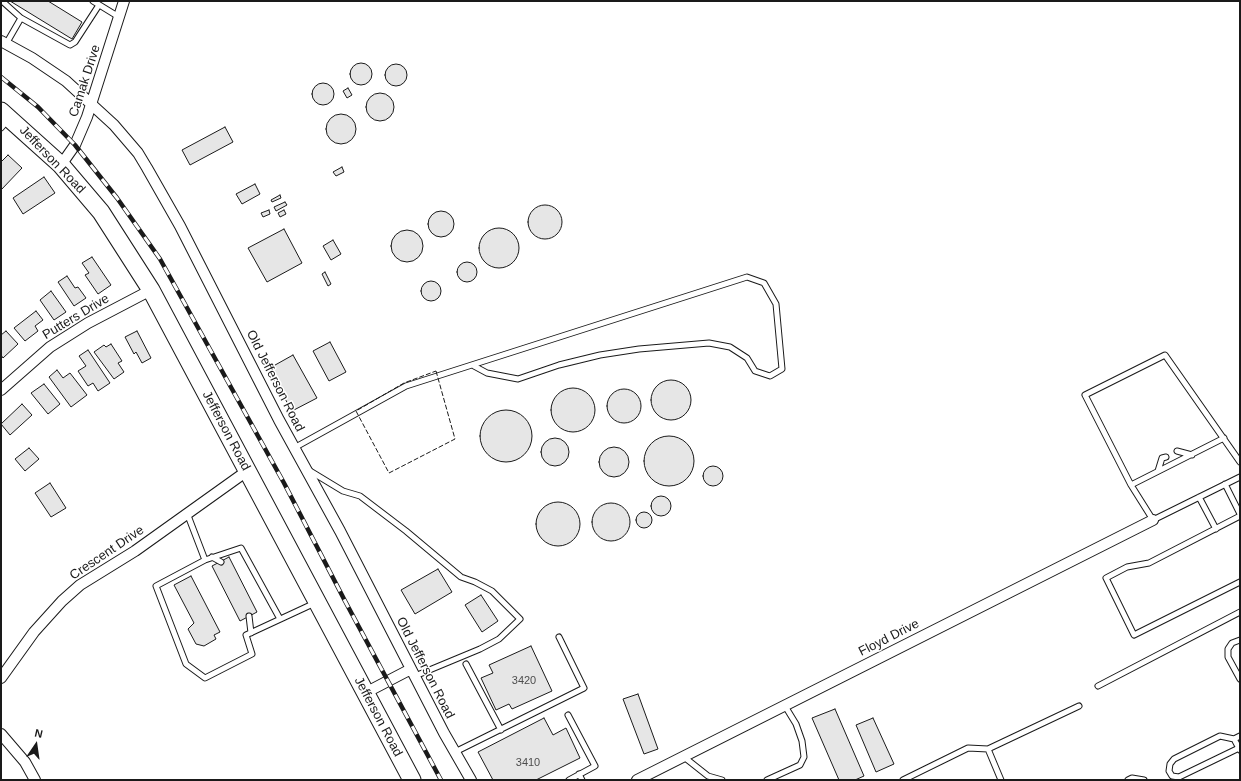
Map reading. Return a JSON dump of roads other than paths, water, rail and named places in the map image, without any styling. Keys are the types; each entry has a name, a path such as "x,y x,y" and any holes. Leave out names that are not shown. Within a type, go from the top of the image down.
{"highway":[{"name":"Jefferson Road","path":"4,119 61,166 101,212 151,290 412,780"}],"street":[{"name":"Camak Drive","path":"61,166 75,145 92,104 124,1"},
{"name":"Old Jefferson Road","path":"4,43 66,81 92,104 128,140 147,168 217,296 294,448 471,780"},
{"name":"Putters Drive","path":"1,390 50,346 88,323 151,290"},
{"name":"Crescent Drive","path":"1,678 34,632 62,601 80,585 134,551 247,470"},
{"name":"Floyd Drive","path":"644,779 684,757 1152,520"},
{"path":"365,693 413,672"},
{"path":"1,734 24,762 36,780"}],"lane":[{"path":"2,1 21,18 62,42 70,45 75,42 99,5"},
{"path":"93,1 119,17"},
{"path":"4,43 21,18"},
{"path":"294,448 406,386 474,366 747,277 764,283 776,304 782,369 770,376 755,371 747,358 730,347 709,343 600,355 559,365 518,379 486,373 474,366"},
{"path":"1240,462 1164,355 1085,395 1152,520 1240,477"},
{"path":"1132,485 1224,438"},
{"path":"1177,451 1192,455"},
{"path":"1158,471 1162,458 1166,457"},
{"path":"305,467 343,492 360,496 406,531 461,577 475,582 492,591 520,619 499,639 493,642 413,672"},
{"path":"1225,484 1240,515 1149,563 1127,567 1106,578 1134,635 1240,582"},
{"path":"1199,497 1216,529"},
{"path":"187,513 205,560"},
{"path":"280,619 241,548 205,560 156,586 186,664 205,678 252,654 246,635 317,602"},
{"path":"212,557 221,562"},
{"path":"1098,686 1240,612"},
{"path":"249,616 251,633"},
{"path":"456,752 584,688 559,636"},
{"path":"1240,640 1232,643 1228,650 1228,657 1240,679"},
{"path":"466,664 501,730"},
{"path":"767,780 800,765 804,757 796,724 785,706"},
{"path":"903,780 968,748 988,749 1079,706"},
{"path":"568,715 595,766 569,780"},
{"path":"1234,739 1239,749 1179,777 1172,776 1169,771 1170,764 1174,759 1220,736 1234,739 1240,736"},
{"path":"988,749 1002,780"},
{"path":"684,757 708,776 722,780"},
{"path":"579,774 582,780"},
{"path":"1128,780 1132,778 1144,780"}],"railway":[{"path":"1,77 38,107 75,145 117,198 160,259 284,483 345,601 441,780"}]}
